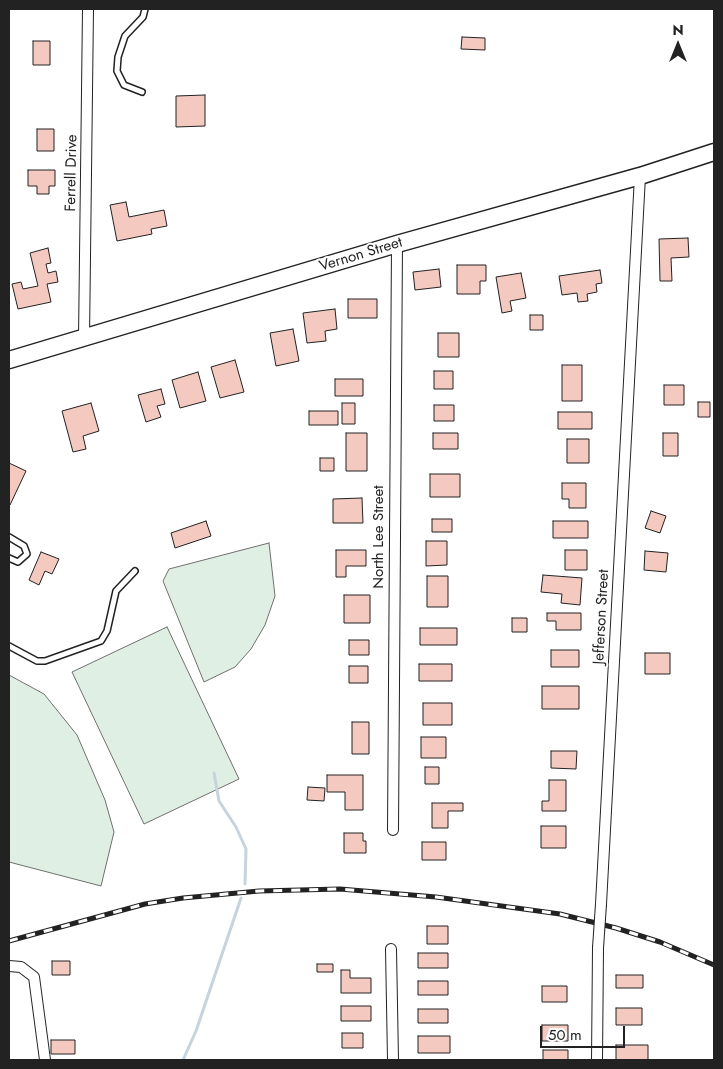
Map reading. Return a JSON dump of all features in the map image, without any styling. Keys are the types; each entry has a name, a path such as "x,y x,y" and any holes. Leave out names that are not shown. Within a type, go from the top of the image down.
{"main road":[{"name":"Vernon Street","path":"9,360 397,244 640,176 714,152"}],"street":[{"name":"Ferrell Drive","path":"84,338 88,9"},
{"name":"Jefferson Street","path":"598,1060 598,948 640,176"},
{"name":"North Lee Street","path":"393,830 397,244"},
{"path":"391,949 393,1060"},
{"path":"9,966 21,967 34,977 45,1060"}],"lane":[{"path":"142,92 124,85 117,71 118,57 125,36 143,17 144,9"},
{"path":"9,537 24,546 27,554 18,562 9,558"},
{"path":"9,646 37,661 45,661 101,642 107,631 116,591 135,571"}],"green space":[{"path":"269,543 275,596 265,625 251,649 235,667 204,682 163,581 169,569"},
{"path":"167,627 239,779 144,824 72,672"},
{"path":"9,675 44,694 77,735 105,800 114,832 101,886 9,862"}],"building":[{"path":"462,37 485,38 485,50 461,49"},
{"path":"33,41 50,41 50,65 33,65"},
{"path":"205,95 205,126 176,127 176,96"},
{"path":"37,129 54,129 54,151 37,151"},
{"path":"28,170 55,170 55,186 49,186 49,194 37,194 37,186 28,186"},
{"path":"126,202 129,217 164,210 167,226 151,229 152,234 117,241 110,205"},
{"path":"688,238 689,257 671,258 672,281 660,281 659,239"},
{"path":"48,248 51,263 46,264 48,273 56,271 58,282 47,284 51,302 18,309 12,284 21,282 23,289 38,286 30,253"},
{"path":"457,265 486,265 486,281 480,281 480,294 457,294"},
{"path":"439,269 441,287 415,290 413,272"},
{"path":"600,270 602,283 596,284 597,292 587,294 588,301 578,302 577,293 562,295 559,276"},
{"path":"521,273 526,298 510,301 512,311 502,313 496,277"},
{"path":"348,299 377,299 377,318 348,318"},
{"path":"335,309 337,329 325,331 326,341 307,343 303,313"},
{"path":"530,315 543,315 543,330 530,330"},
{"path":"293,329 299,361 276,366 270,333"},
{"path":"438,333 459,333 459,357 438,357"},
{"path":"235,360 244,392 220,398 211,367"},
{"path":"562,365 582,365 582,401 562,401"},
{"path":"434,371 453,371 453,389 434,389"},
{"path":"198,372 206,401 180,408 172,380"},
{"path":"335,379 363,379 363,396 335,396"},
{"path":"664,385 684,385 684,405 664,405"},
{"path":"161,389 165,404 157,406 161,417 146,422 138,395"},
{"path":"698,402 710,402 710,417 698,417"},
{"path":"91,403 99,431 83,436 86,449 73,452 62,411"},
{"path":"342,403 355,403 355,424 342,424"},
{"path":"434,405 454,405 454,421 434,421"},
{"path":"309,411 338,411 338,425 309,425"},
{"path":"558,412 592,412 592,429 558,429"},
{"path":"346,433 367,433 367,471 346,471"},
{"path":"433,433 458,433 458,449 433,449"},
{"path":"663,433 678,433 678,456 663,456"},
{"path":"567,439 589,439 589,463 567,463"},
{"path":"320,458 334,458 334,471 320,471"},
{"path":"9,463 26,471 10,505 9,505"},
{"path":"430,474 460,474 460,497 430,497"},
{"path":"562,483 586,483 586,508 569,508 569,499 562,499"},
{"path":"362,498 363,523 333,523 333,499"},
{"path":"651,511 666,516 660,533 645,528"},
{"path":"432,519 452,519 452,532 432,532"},
{"path":"206,521 211,536 175,548 171,533"},
{"path":"553,521 588,521 588,538 553,538"},
{"path":"426,541 447,541 447,565 426,566"},
{"path":"336,550 366,550 366,566 346,566 346,577 336,577"},
{"path":"565,550 587,550 587,570 565,570"},
{"path":"645,551 668,553 666,572 644,570"},
{"path":"41,552 59,559 52,574 45,571 39,585 29,580"},
{"path":"543,575 582,578 580,605 561,603 562,594 541,592"},
{"path":"427,576 448,576 448,607 427,607"},
{"path":"344,595 370,595 370,623 344,623"},
{"path":"547,613 581,613 581,630 556,630 556,621 547,621"},
{"path":"512,618 527,618 527,632 512,632"},
{"path":"420,628 457,628 457,645 420,645"},
{"path":"349,640 369,640 369,655 349,655"},
{"path":"551,650 579,650 579,667 551,667"},
{"path":"645,653 670,653 670,674 645,674"},
{"path":"419,664 452,664 452,681 419,681"},
{"path":"349,666 368,666 368,683 349,683"},
{"path":"542,686 579,686 579,709 542,709"},
{"path":"423,703 452,703 452,725 423,725"},
{"path":"352,722 369,722 369,754 352,754"},
{"path":"421,737 446,737 446,758 421,758"},
{"path":"551,751 577,751 576,769 551,768"},
{"path":"425,767 439,767 439,784 425,784"},
{"path":"327,775 363,775 363,810 345,810 345,792 327,792"},
{"path":"549,780 566,780 566,811 542,811 542,801 549,801"},
{"path":"308,787 325,788 324,801 307,800"},
{"path":"432,803 463,803 463,811 448,811 448,828 432,828"},
{"path":"541,826 566,826 566,848 541,848"},
{"path":"344,833 363,833 363,841 366,841 366,853 344,853"},
{"path":"422,842 446,842 446,860 422,860"},
{"path":"427,926 448,926 448,944 427,944"},
{"path":"418,953 448,953 448,968 418,968"},
{"path":"52,961 70,961 70,975 52,975"},
{"path":"317,964 333,964 333,972 317,972"},
{"path":"341,970 350,970 350,978 371,978 371,993 341,993"},
{"path":"616,975 643,975 643,988 616,988"},
{"path":"418,981 448,981 448,995 418,995"},
{"path":"542,986 567,986 567,1002 542,1002"},
{"path":"341,1006 371,1006 371,1021 341,1021"},
{"path":"616,1008 642,1008 642,1025 616,1025"},
{"path":"418,1009 448,1009 448,1023 418,1023"},
{"path":"542,1025 568,1025 568,1041 542,1041"},
{"path":"342,1033 363,1033 363,1048 342,1048"},
{"path":"418,1036 450,1036 450,1053 418,1053"},
{"path":"51,1040 75,1040 75,1054 51,1054"},
{"path":"616,1045 648,1045 648,1060 616,1060"},
{"path":"543,1050 568,1050 568,1060 543,1060"}],"waterway":[{"path":"214,773 219,801 236,827 246,849 245,884"},
{"path":"183,1060 196,1031 241,898"}],"railway":[{"path":"9,941 145,904 183,898 259,891 340,889 436,897 560,914 616,928 660,942 714,965"}]}
